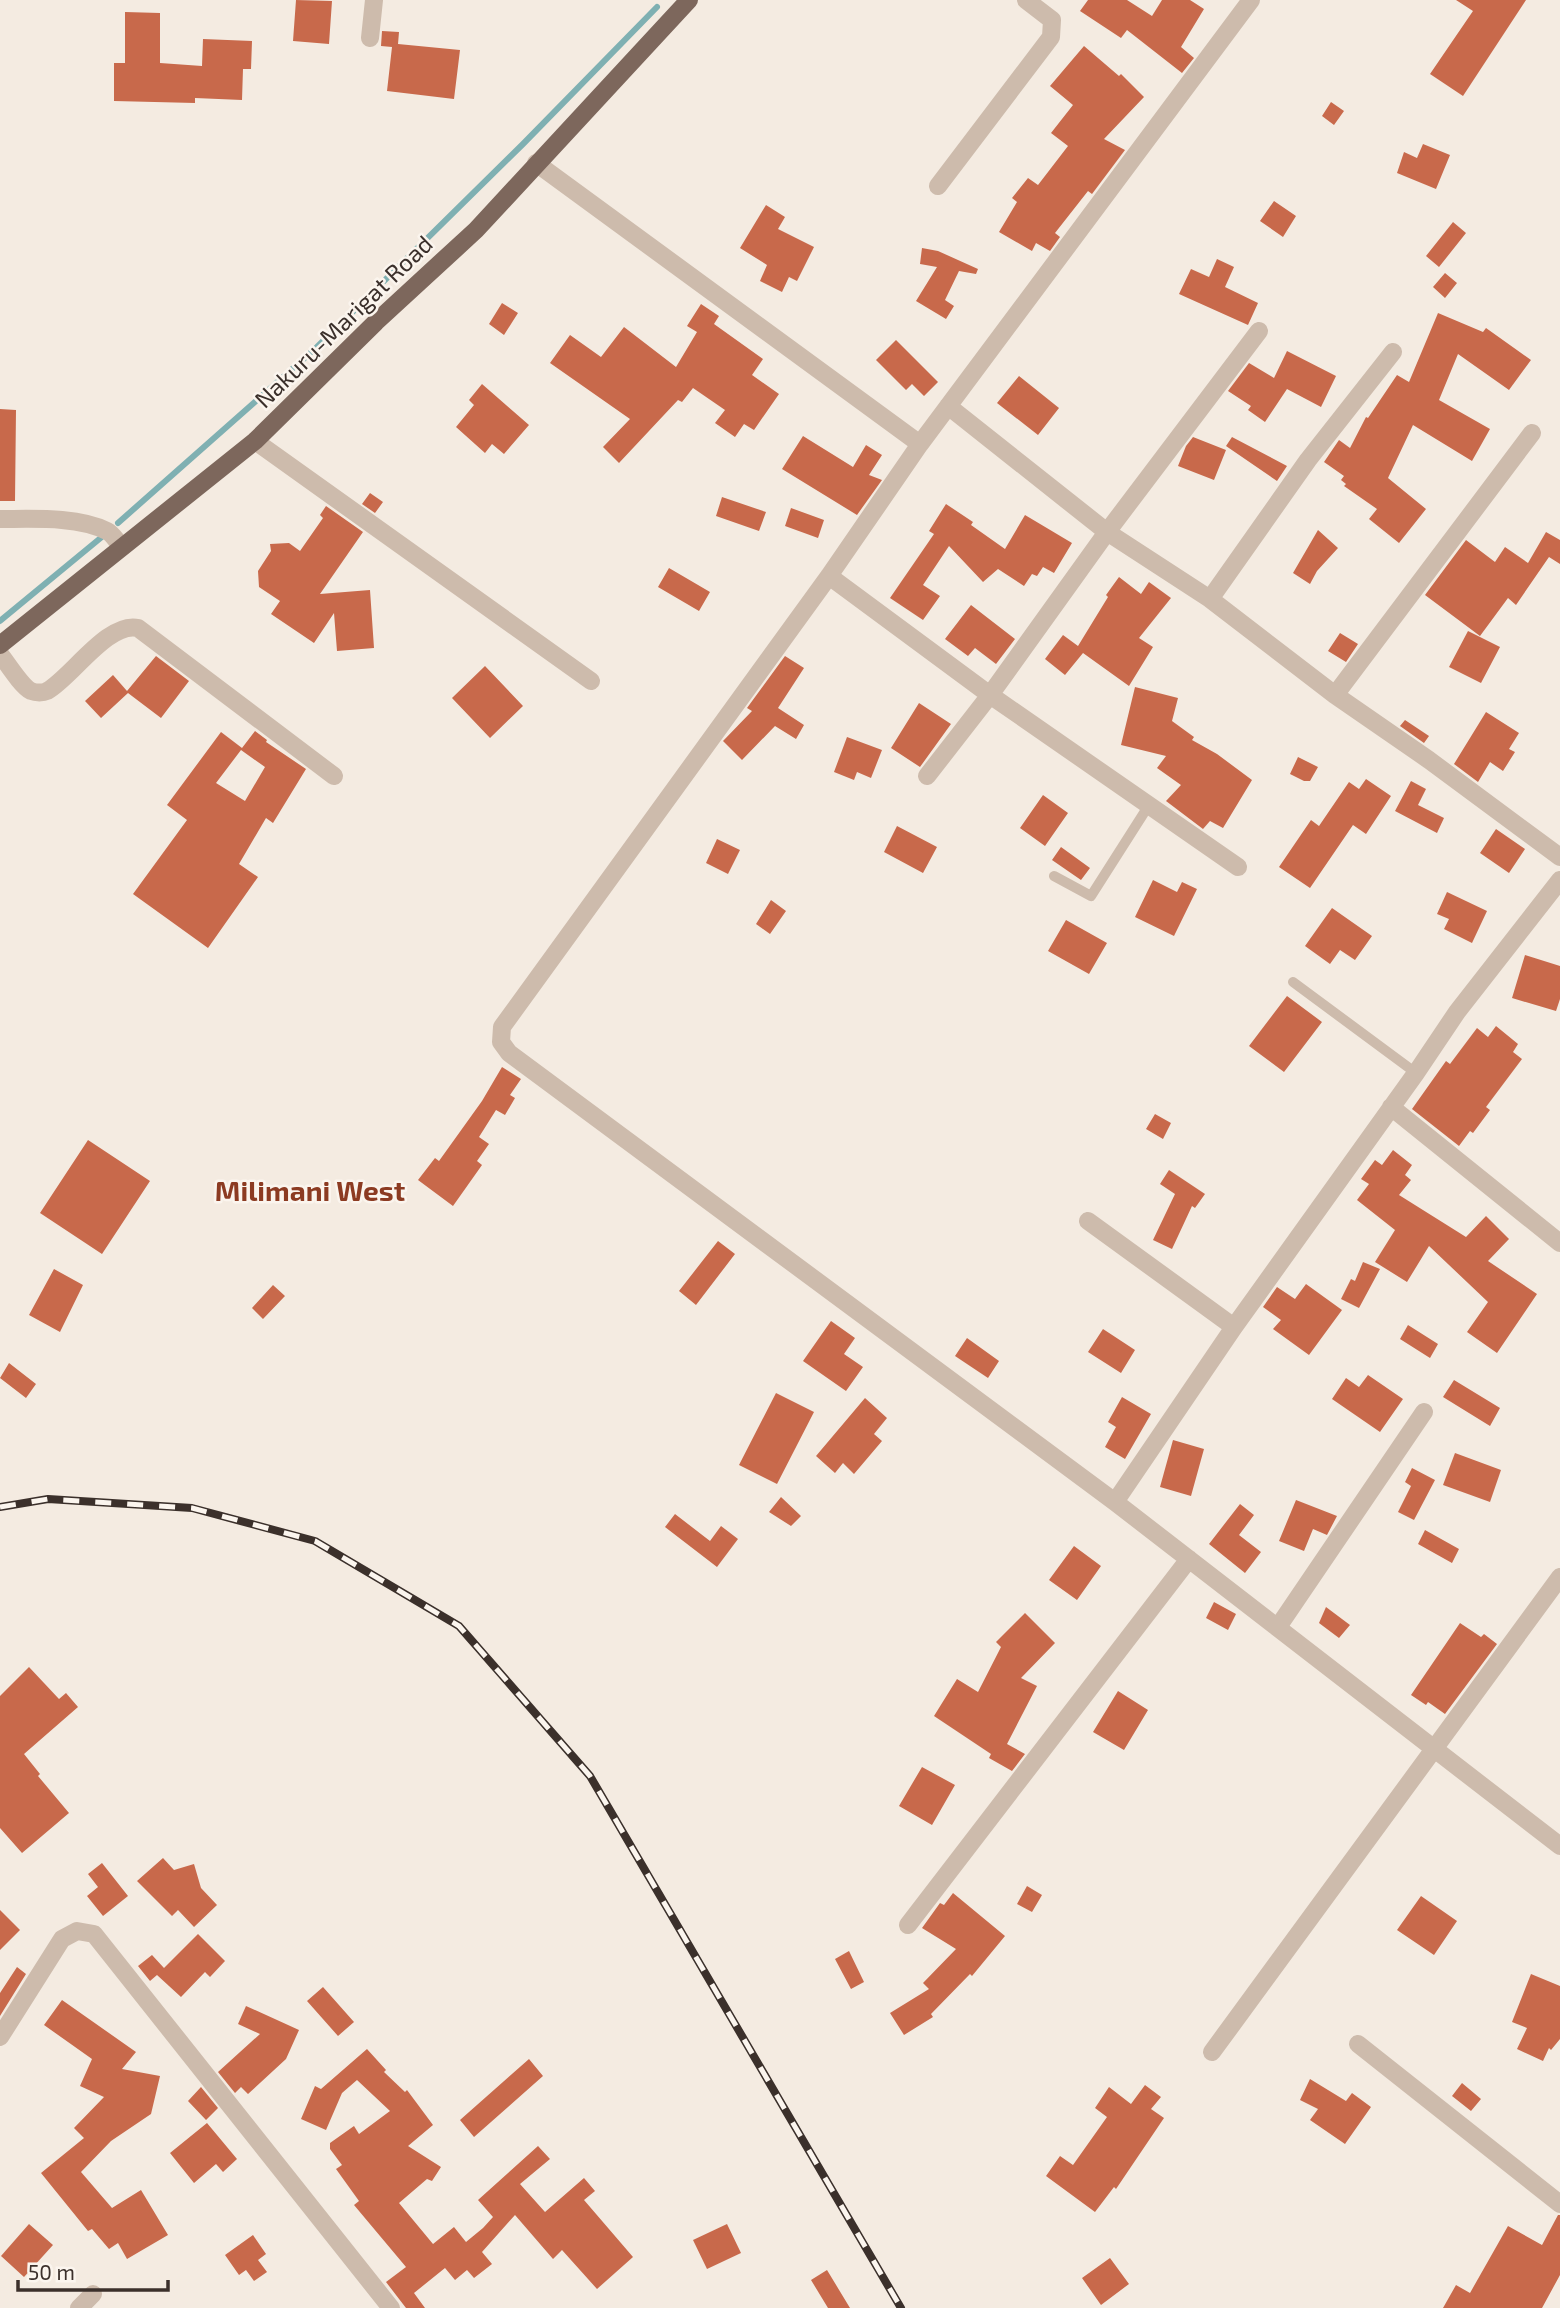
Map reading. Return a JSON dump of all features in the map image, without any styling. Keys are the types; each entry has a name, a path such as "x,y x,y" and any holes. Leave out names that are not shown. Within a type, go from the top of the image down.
{"main road":[{"name":"Nakuru-Marigat Road","path":"0,645 255,441 421,278 476,230 689,0"}],"street":[{"path":"370,38 374,0"},
{"path":"938,186 1051,37 1052,20 1026,0"},
{"path":"1251,0 920,444 829,576 502,1027 501,1042 509,1053 1115,1502 1560,1846"},
{"path":"536,163 920,444"},
{"path":"927,776 1259,331"},
{"path":"1210,599 1308,460 1393,352"},
{"path":"948,406 1107,532 1210,599 1335,695 1559,854"},
{"path":"1335,695 1532,433"},
{"path":"255,441 591,681"},
{"path":"0,519 54,520 94,526 109,532 122,547"},
{"path":"829,576 990,695 1238,867"},
{"path":"0,654 29,690 38,693 47,691 83,657 121,628 138,628 334,776"},
{"path":"1115,1502 1234,1327 1457,1012 1560,880"},
{"path":"1391,1107 1560,1243"},
{"path":"1088,1221 1234,1327"},
{"path":"1278,1627 1423,1412"},
{"path":"908,1925 1189,1559"},
{"path":"1212,2052 1560,1577"},
{"path":"0,2037 62,1939 77,1931 94,1934 391,2308"},
{"path":"1358,2044 1560,2204"},
{"path":"79,2308 93,2294"}],"lane":[{"path":"1054,876 1091,896 1150,805"},
{"path":"1293,982 1416,1073"}],"building":[{"path":"296,0 332,1 329,44 293,41"},
{"path":"1088,0 1127,0 1152,16 1162,0 1190,0 1204,9 1181,47 1194,58 1182,73 1127,30 1121,38 1080,11"},
{"path":"1456,0 1526,0 1463,96 1430,74 1473,11"},
{"path":"125,12 160,13 160,63 202,66 203,39 252,41 251,69 243,69 242,100 195,98 195,103 114,101 114,63 125,63"},
{"path":"382,31 399,32 398,44 460,50 454,99 387,91 392,47 381,46"},
{"path":"1084,46 1119,76 1121,74 1144,97 1104,139 1125,150 1092,194 1088,191 1055,233 1060,237 1050,251 1036,243 1032,251 999,232 1017,202 1012,198 1028,178 1038,185 1068,146 1051,133 1073,105 1050,86"},
{"path":"1331,102 1344,111 1334,125 1322,116"},
{"path":"1423,144 1450,155 1436,189 1397,173 1404,152 1417,158"},
{"path":"1274,201 1296,216 1283,237 1260,221"},
{"path":"766,205 785,217 778,229 814,247 797,281 789,277 782,292 760,281 767,265 740,248"},
{"path":"1453,222 1466,233 1439,267 1426,256"},
{"path":"922,248 938,251 978,269 976,274 959,271 945,300 954,306 946,319 916,301 937,267 920,264"},
{"path":"1217,259 1234,267 1225,287 1258,303 1248,325 1179,294 1191,269 1209,277"},
{"path":"1445,273 1457,283 1445,298 1433,287"},
{"path":"502,303 518,313 504,335 489,324"},
{"path":"701,304 719,316 714,324 763,359 752,375 779,394 754,430 744,424 735,437 715,423 725,410 693,388 682,402 678,400 619,463 603,447 630,419 550,363 570,335 601,357 624,327 676,367 697,332 687,326"},
{"path":"1438,313 1483,332 1486,328 1531,360 1509,390 1458,354 1439,400 1490,429 1472,461 1413,425 1388,478 1426,509 1399,543 1369,519 1377,509 1344,486 1346,484 1341,480 1344,476 1324,462 1339,440 1350,448 1366,417 1368,418 1397,375 1409,382"},
{"path":"896,340 938,382 924,396 912,384 906,390 876,360"},
{"path":"1287,351 1336,376 1321,407 1287,389 1265,422 1248,410 1251,406 1228,391 1249,363 1274,378"},
{"path":"1019,376 1059,408 1038,435 997,403"},
{"path":"482,384 529,425 504,454 492,444 485,453 456,427 474,405 469,400"},
{"path":"0,409 16,410 15,501 0,501"},
{"path":"803,436 853,467 866,445 882,455 869,475 882,480 857,515 782,469"},
{"path":"1193,437 1226,450 1214,480 1178,466"},
{"path":"1232,437 1287,466 1277,481 1226,446"},
{"path":"370,493 383,502 375,513 362,504"},
{"path":"722,497 766,512 759,531 716,516"},
{"path":"946,504 1005,549 1025,515 1072,543 1054,573 1043,567 1037,576 1032,574 1024,586 998,569 983,582 949,546 923,585 940,596 923,620 890,598 934,534 929,531"},
{"path":"326,506 363,532 320,594 370,590 374,648 337,651 334,613 314,643 271,614 280,601 259,587 258,571 271,551 270,544 289,543 300,551 323,518 320,515"},
{"path":"791,508 824,520 818,538 785,526"},
{"path":"1318,530 1338,548 1317,571 1310,584 1293,573"},
{"path":"1546,532 1560,540 1560,564 1549,557 1516,605 1508,598 1480,636 1425,595 1466,540 1495,562 1505,547 1528,563"},
{"path":"669,568 710,592 699,611 658,587"},
{"path":"1119,577 1141,594 1149,582 1171,598 1139,638 1153,647 1129,686 1083,653 1065,675 1045,659 1063,635 1078,646"},
{"path":"971,605 1015,639 996,664 975,648 968,656 945,639"},
{"path":"1468,631 1500,647 1481,683 1449,667"},
{"path":"1340,633 1358,644 1346,662 1328,651"},
{"path":"156,656 189,681 161,718 128,693 101,718 85,701 113,675 127,691"},
{"path":"785,656 804,668 778,708 804,725 796,739 775,726 742,760 723,741 752,711 747,708"},
{"path":"485,666 523,706 490,738 452,698"},
{"path":"1135,687 1178,698 1172,721 1194,737 1192,740 1217,754 1252,780 1223,828 1210,821 1203,829 1166,801 1181,785 1157,768 1166,756 1121,745"},
{"path":"919,703 951,724 920,767 891,748"},
{"path":"1486,712 1519,733 1509,749 1515,752 1503,771 1490,762 1478,782 1454,764"},
{"path":"1405,720 1429,736 1424,743 1400,726"},
{"path":"255,731 267,740 266,742 306,769 273,823 266,818 239,864 258,877 208,948 133,894 187,820 167,805 221,732 242,748","holes":["241,750 265,767 245,801 216,783"]},
{"path":"847,737 882,750 871,778 857,772 854,780 834,772"},
{"path":"1298,757 1318,767 1310,781 1290,774"},
{"path":"1366,779 1391,796 1366,834 1353,825 1310,888 1279,867 1311,820 1319,826 1349,782 1359,789"},
{"path":"1411,781 1426,789 1418,805 1444,818 1437,833 1395,811"},
{"path":"1043,795 1068,813 1045,846 1020,828"},
{"path":"897,826 937,847 923,873 884,852"},
{"path":"1496,829 1525,849 1509,873 1480,853"},
{"path":"717,839 740,850 728,874 706,863"},
{"path":"1061,847 1090,868 1081,880 1052,860"},
{"path":"1153,880 1177,892 1182,882 1197,889 1174,936 1135,917"},
{"path":"1447,892 1487,911 1472,943 1444,929 1449,919 1437,914"},
{"path":"771,900 786,911 770,934 756,924"},
{"path":"1332,908 1372,936 1355,960 1340,950 1330,964 1305,946"},
{"path":"1066,920 1107,943 1089,974 1048,951"},
{"path":"1525,955 1560,966 1560,999 1556,1011 1512,998"},
{"path":"1287,996 1322,1022 1284,1072 1249,1046"},
{"path":"1496,1026 1518,1044 1513,1052 1522,1059 1486,1107 1490,1110 1473,1133 1470,1131 1459,1146 1412,1109 1446,1061 1450,1064 1477,1028 1488,1037"},
{"path":"502,1067 521,1079 510,1095 515,1098 505,1115 496,1110 479,1137 489,1144 477,1161 482,1165 453,1206 418,1180 435,1158 439,1161 482,1101"},
{"path":"1155,1114 1171,1123 1163,1139 1146,1129"},
{"path":"88,1140 150,1181 102,1254 40,1213"},
{"path":"1393,1150 1412,1165 1405,1175 1411,1180 1399,1195 1466,1237 1486,1216 1509,1239 1488,1261 1537,1294 1497,1353 1467,1332 1488,1302 1429,1246 1407,1282 1375,1262 1395,1230 1357,1200 1369,1184 1361,1179 1375,1160 1382,1165"},
{"path":"1169,1170 1205,1194 1195,1208 1192,1206 1172,1249 1153,1240 1175,1194 1160,1184"},
{"path":"718,1241 735,1254 696,1305 679,1291"},
{"path":"1363,1262 1380,1269 1359,1308 1341,1299 1351,1279 1355,1281"},
{"path":"54,1269 83,1285 60,1332 29,1315"},
{"path":"1306,1284 1342,1310 1309,1355 1273,1329 1281,1320 1263,1307 1277,1287 1295,1299"},
{"path":"273,1285 285,1296 263,1319 252,1308"},
{"path":"831,1321 855,1338 844,1354 863,1367 846,1391 803,1361"},
{"path":"1408,1325 1438,1344 1430,1358 1400,1339"},
{"path":"1103,1329 1135,1350 1121,1373 1088,1352"},
{"path":"967,1338 999,1361 988,1378 955,1356"},
{"path":"9,1363 36,1384 26,1398 0,1378"},
{"path":"1368,1375 1403,1399 1380,1432 1332,1399 1346,1378 1359,1387"},
{"path":"1454,1380 1500,1408 1490,1426 1443,1397"},
{"path":"776,1393 814,1412 777,1484 739,1465"},
{"path":"1122,1397 1151,1414 1125,1459 1105,1447 1116,1427 1108,1422"},
{"path":"865,1398 887,1418 874,1434 882,1441 854,1474 843,1463 835,1473 816,1456"},
{"path":"1173,1440 1204,1449 1191,1496 1160,1487"},
{"path":"1455,1453 1501,1470 1490,1502 1443,1485"},
{"path":"1412,1468 1435,1480 1414,1520 1398,1512 1411,1486 1405,1482"},
{"path":"781,1497 801,1516 791,1526 769,1512"},
{"path":"1296,1500 1337,1516 1327,1535 1313,1529 1304,1551 1279,1541"},
{"path":"1240,1504 1254,1515 1239,1535 1261,1552 1245,1573 1209,1544"},
{"path":"675,1514 710,1541 721,1526 738,1539 717,1567 665,1527"},
{"path":"1425,1530 1459,1549 1452,1563 1418,1544"},
{"path":"1074,1546 1101,1566 1077,1600 1049,1580"},
{"path":"1214,1602 1236,1614 1228,1630 1206,1618"},
{"path":"1326,1607 1350,1625 1339,1638 1319,1623"},
{"path":"1025,1613 1055,1643 1021,1678 1037,1686 1007,1744 1025,1754 1012,1771 989,1758 991,1754 934,1716 957,1679 978,1692 1001,1647 996,1642"},
{"path":"1460,1623 1481,1637 1484,1634 1497,1644 1445,1714 1428,1702 1426,1705 1411,1695"},
{"path":"29,1667 59,1699 66,1693 78,1707 24,1754 40,1774 38,1776 69,1813 22,1853 0,1828 0,1696"},
{"path":"1118,1691 1148,1710 1124,1750 1093,1732"},
{"path":"922,1767 955,1785 932,1825 899,1806"},
{"path":"163,1858 174,1870 194,1864 201,1888 217,1905 194,1927 178,1910 172,1916 137,1881"},
{"path":"102,1863 128,1896 103,1916 87,1896 98,1887 88,1874"},
{"path":"1027,1886 1042,1895 1032,1912 1017,1904"},
{"path":"953,1893 1005,1936 972,1976 970,1974 931,2014 933,2017 904,2035 890,2013 929,1989 923,1983 956,1949 922,1928 940,1903 944,1905"},
{"path":"1421,1896 1457,1921 1434,1955 1397,1930"},
{"path":"0,1910 20,1930 0,1950"},
{"path":"198,1934 225,1961 210,1977 205,1972 181,1997 157,1975 150,1981 138,1966 152,1955 164,1968"},
{"path":"849,1951 864,1982 851,1989 835,1959"},
{"path":"17,1967 26,1974 0,2016 0,1993"},
{"path":"1531,1974 1560,1986 1560,2039 1551,2050 1549,2048 1543,2061 1517,2049 1527,2028 1512,2022"},
{"path":"323,1987 354,2022 338,2036 307,2001"},
{"path":"62,2000 136,2052 122,2069 160,2076 151,2114 111,2141 81,2172 112,2208 141,2190 168,2235 127,2259 118,2243 109,2249 92,2229 88,2231 41,2173 84,2138 74,2128 104,2097 80,2086 92,2059 44,2025"},
{"path":"246,2006 299,2030 286,2059 248,2094 241,2087 235,2093 218,2072 260,2034 238,2024"},
{"path":"367,2049 386,2070 384,2072 405,2092 407,2090 433,2125 408,2146 441,2167 432,2181 427,2179 399,2203 433,2244 454,2227 466,2242 483,2228 493,2217 478,2200 538,2146 550,2159 520,2184 545,2212 584,2178 595,2191 584,2200 633,2257 597,2289 562,2250 553,2259 515,2215 482,2252 492,2264 474,2278 467,2270 455,2280 445,2268 414,2293 425,2308 406,2308 386,2282 406,2267 354,2205 359,2201 336,2169 342,2165 330,2149 330,2143 354,2126 359,2134 390,2111 357,2080 342,2093 326,2130 301,2119 315,2086 321,2089"},
{"path":"529,2059 543,2076 474,2137 460,2120"},
{"path":"1310,2079 1346,2101 1352,2093 1371,2107 1345,2144 1310,2120 1318,2109 1300,2100"},
{"path":"1462,2083 1481,2099 1471,2111 1452,2096"},
{"path":"1145,2085 1161,2097 1151,2109 1164,2118 1116,2189 1114,2187 1095,2212 1046,2176 1060,2156 1073,2165 1107,2117 1095,2108 1109,2087 1131,2104"},
{"path":"201,2087 218,2108 206,2120 188,2101"},
{"path":"207,2123 237,2159 223,2172 216,2164 194,2183 170,2153"},
{"path":"1558,2215 1560,2275 1542,2308 1443,2308 1456,2285 1470,2293 1508,2226 1542,2245"},
{"path":"29,2224 53,2245 24,2277 1,2256"},
{"path":"727,2224 741,2253 707,2269 693,2240"},
{"path":"253,2235 266,2254 258,2260 267,2272 254,2281 246,2270 239,2275 225,2255"},
{"path":"1110,2258 1129,2284 1101,2305 1082,2278"},
{"path":"827,2270 850,2308 828,2308 811,2280"}],"waterway":[{"path":"118,523 317,347 523,144 657,7"},
{"path":"0,621 103,536"}],"railway":[{"path":"0,1507 48,1499 192,1508 315,1541 459,1626 590,1776 901,2308"}],"district":[{"name":"Milimani West","path":"310,1190"}]}
